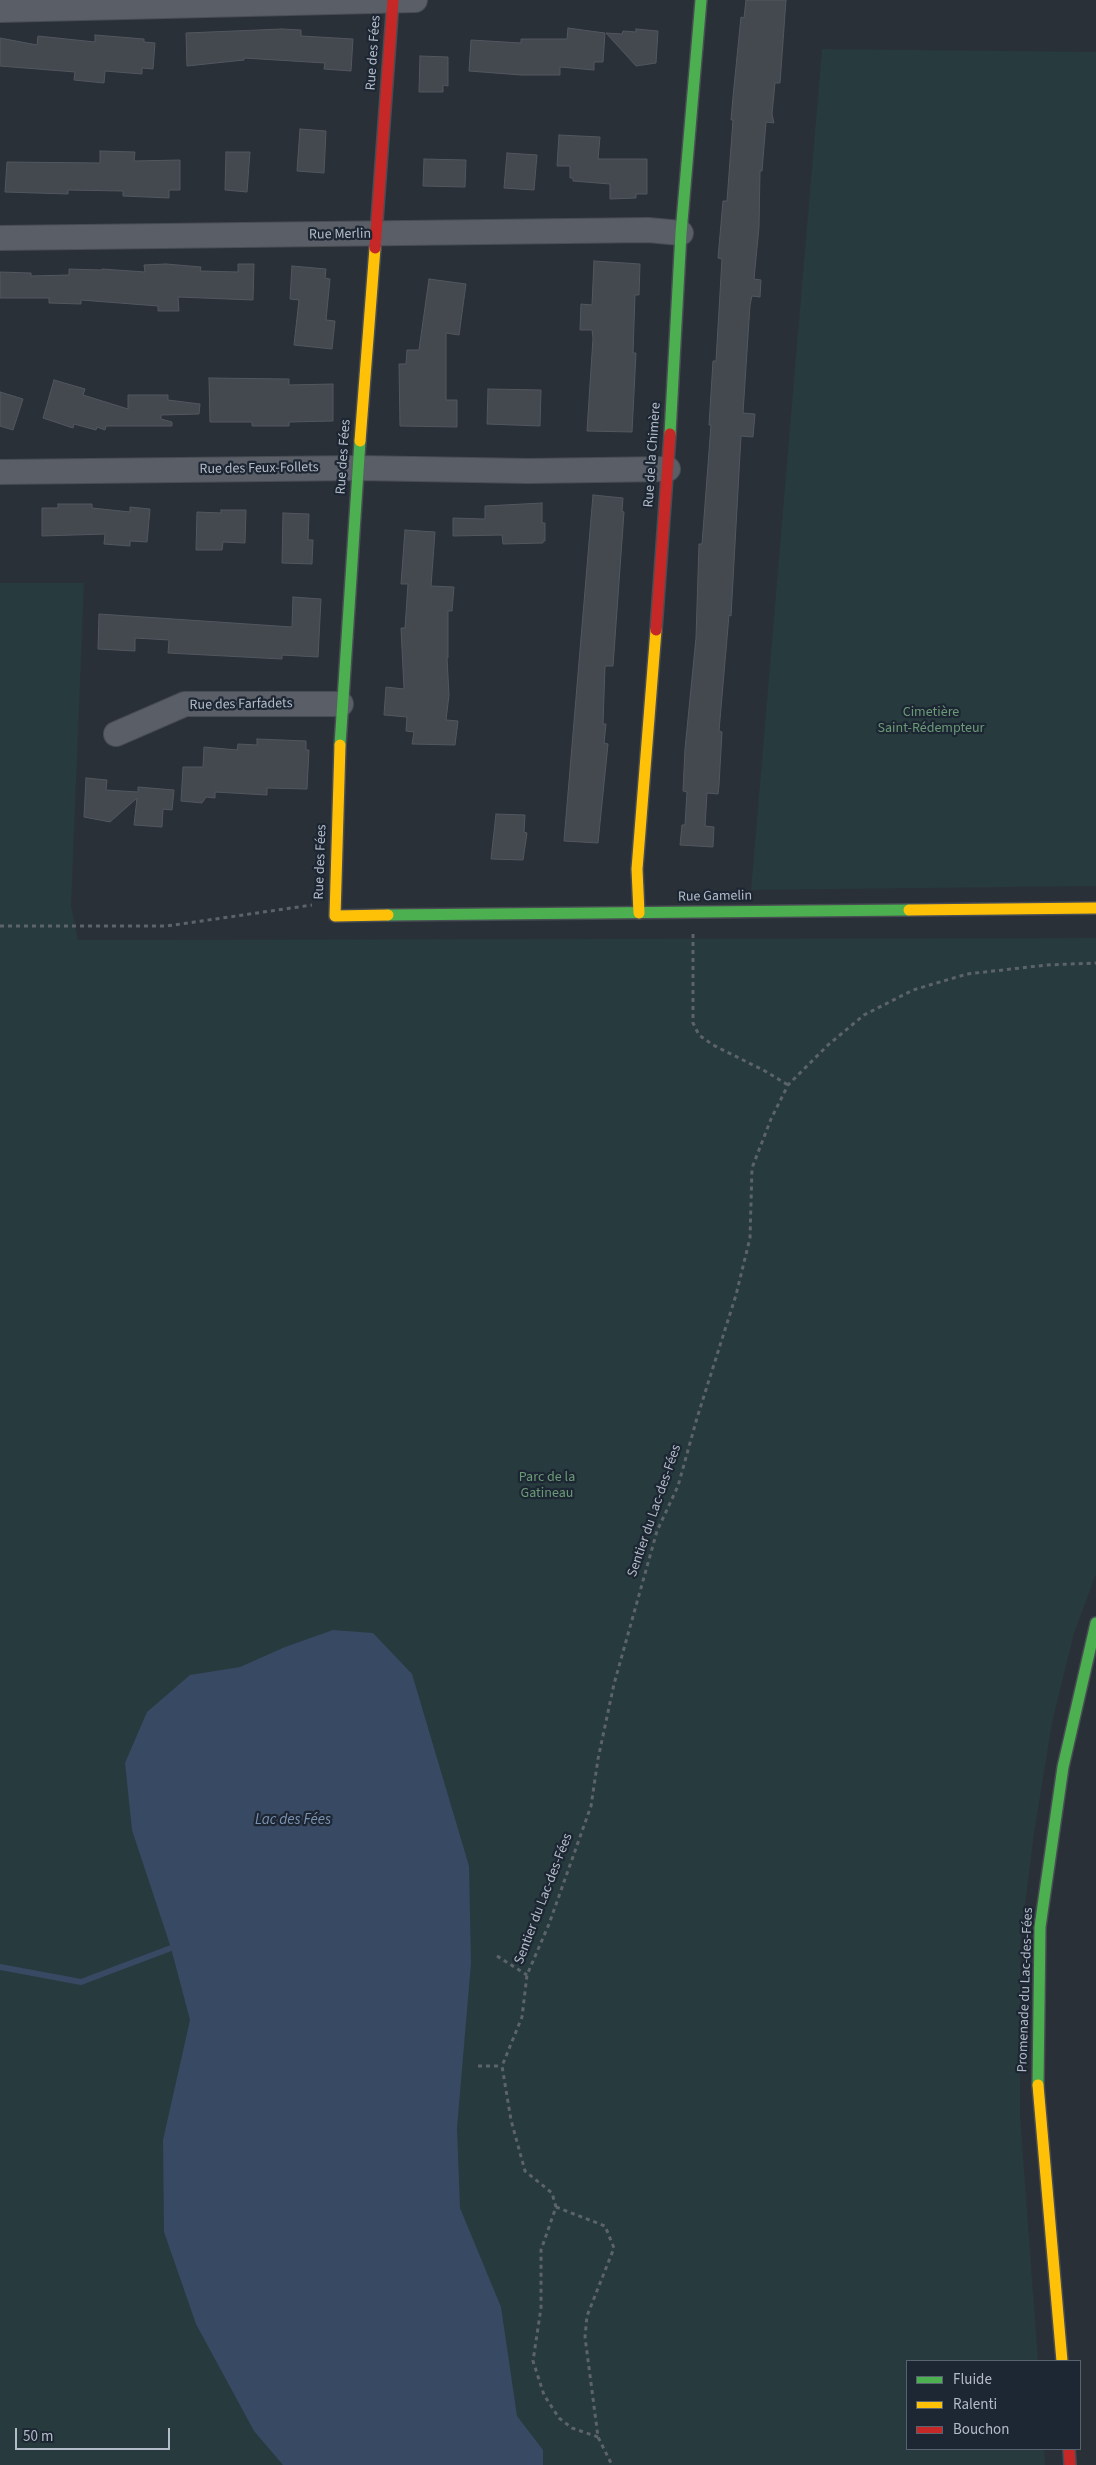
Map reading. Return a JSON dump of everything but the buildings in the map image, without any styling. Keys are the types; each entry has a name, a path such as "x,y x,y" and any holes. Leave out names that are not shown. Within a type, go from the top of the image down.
{"street":[{"name":"Rue des Fées","path":"335,916 341,704 393,0"},
{"path":"0,10 415,0"},
{"name":"Rue de la Chimère","path":"639,912 637,870 668,469 681,233 701,0"},
{"name":"Rue Merlin","path":"0,238 376,235 648,230 681,233"},
{"name":"Rue des Feux-Follets","path":"0,472 358,468 528,471 668,469"},
{"name":"Rue des Farfadets","path":"116,734 185,704 341,704"},
{"name":"Rue Gamelin","path":"335,916 1096,908"},
{"name":"Promenade du Lac-des-Fées","path":"1062,2360 1037,2068 1040,1927 1063,1767 1096,1623"},
{"path":"1069,2450 1070,2465"}],"path":[{"path":"0,926 167,926 311,905 335,916"},
{"path":"694,912 693,1023 700,1035 712,1045 765,1071 788,1085"},
{"name":"Sentier du Lac-des-Fées","path":"502,2066 522,2016 527,1975 549,1924 591,1806 598,1759 614,1684 657,1531 678,1486 744,1265 750,1238 752,1168 771,1119 788,1085 828,1045 864,1015 913,990 967,974 1047,965 1096,964"},
{"path":"496,1956 527,1975"},
{"path":"478,2066 502,2066 511,2120 525,2171 552,2193 556,2208 541,2250 541,2308 532,2361 544,2395 559,2418 572,2428 598,2437"},
{"path":"556,2208 605,2226 614,2248 587,2316 584,2337 598,2437 612,2465"}],"green space":[{"name":"Cimetière Saint-Rédempteur","path":"822,49 1096,52 1096,886 751,890"},
{"name":"Parc de la Gatineau","path":"0,583 84,583 71,906 78,940 1096,938 1096,1574 1074,1633 1052,1723 1034,1833 1020,1946 1020,2116 1038,2360 906,2360 906,2450 1044,2450 1045,2465 0,2465"}],"water":[{"name":"Lac des Fées","path":"333,1630 373,1633 412,1674 469,1866 471,1963 457,2128 460,2208 501,2307 517,2416 543,2450 543,2465 283,2465 254,2431 196,2324 164,2232 163,2140 190,2020 171,1948 132,1830 125,1763 147,1712 190,1675 240,1667 285,1647"}],"waterway":[{"path":"0,1967 81,1982 171,1948"}],"traffic: fast":[{"path":"670,434 681,233 701,0"},
{"path":"340,745 360,441"},
{"path":"388,915 909,910"},
{"path":"1038,2085 1040,1927 1063,1767 1096,1623"}],"traffic: slow":[{"path":"360,441 375,248"},
{"path":"639,913 637,869 656,630"},
{"path":"340,745 335,916 388,915"},
{"path":"909,910 1096,908"},
{"path":"1038,2085 1062,2360"}],"traffic: jam":[{"path":"375,248 393,0"},
{"path":"656,630 670,434"},
{"path":"1069,2450 1070,2465"}]}
